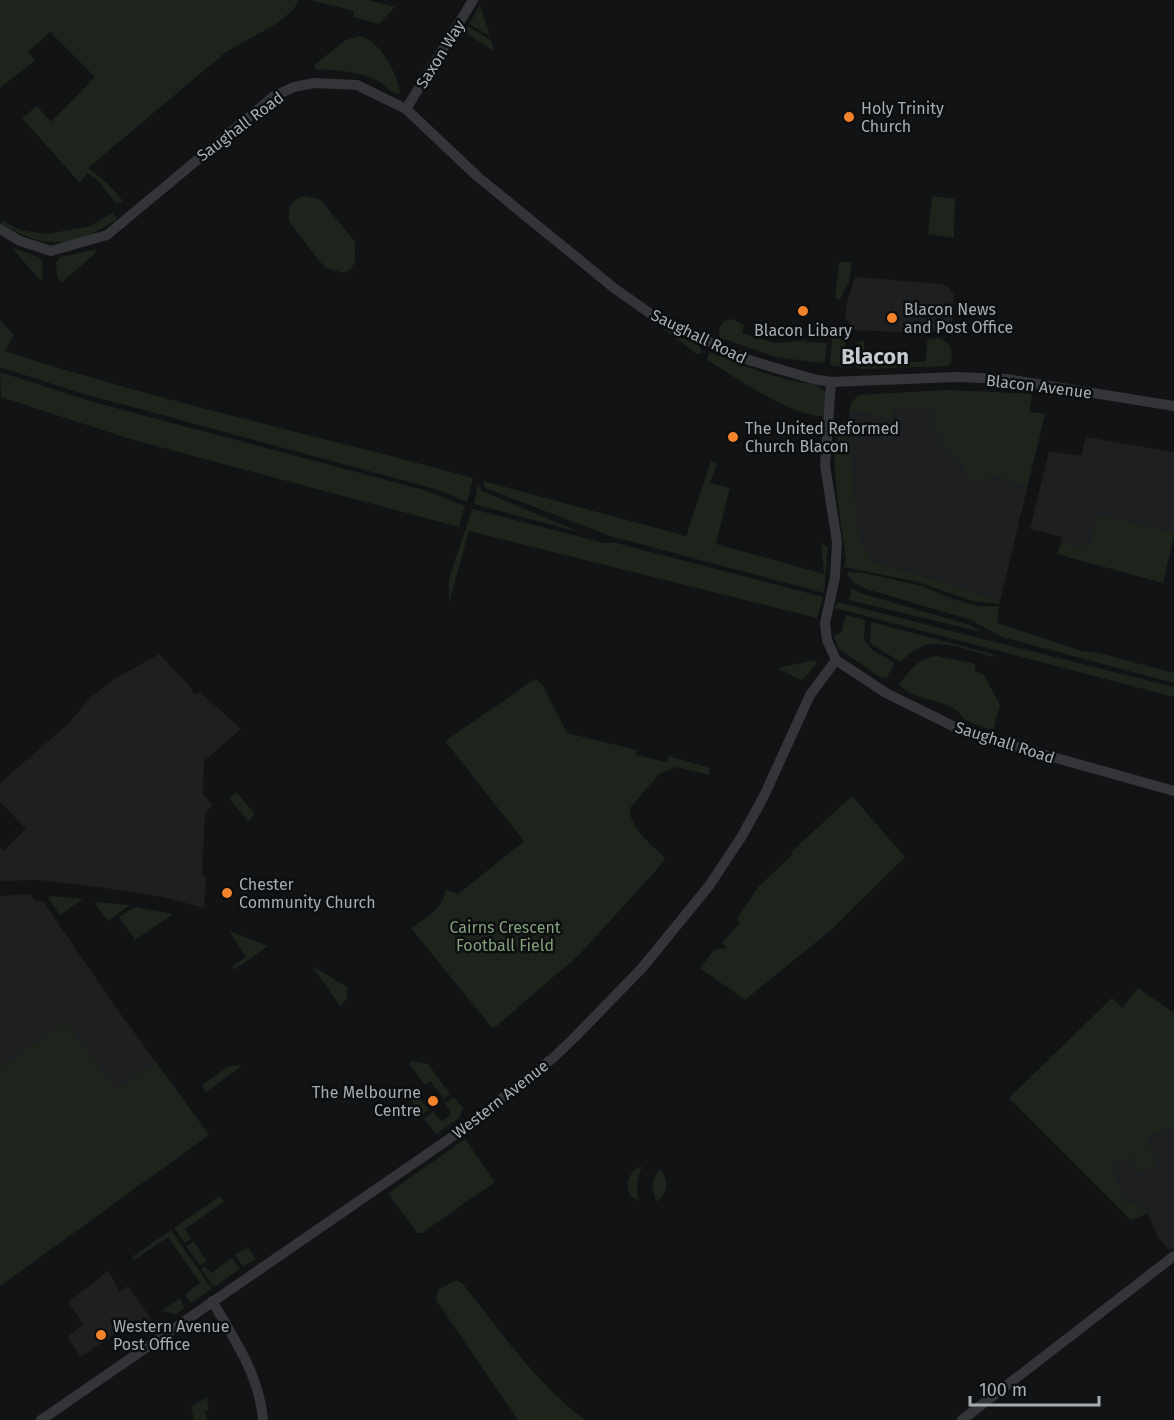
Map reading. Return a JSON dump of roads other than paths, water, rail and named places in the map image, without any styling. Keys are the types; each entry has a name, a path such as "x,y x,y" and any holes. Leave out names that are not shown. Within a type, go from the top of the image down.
{"street":[{"name":"Saxon Way","path":"406,109 473,0"},
{"name":"Saughall Road","path":"0,229 20,241 51,251 107,235 274,96 294,87 314,83 357,86 406,109 478,177 614,288 658,319 707,340 721,350 813,379 831,382"},
{"name":"Blacon Avenue","path":"831,382 957,378 1007,379 1174,406"},
{"path":"831,382 825,465 837,542 835,577 825,623 827,640 836,660"},
{"name":"Saughall Road","path":"836,660 886,693 967,733 1174,791"},
{"name":"Western Avenue","path":"41,1420 465,1128 553,1058 642,969 709,886 742,836 764,796 810,694 836,660"},
{"path":"962,1420 1174,1256"},
{"path":"212,1301 254,1379 261,1399 263,1420"}],"place":[{"name":"Holy Trinity Church","path":"849,117"},
{"name":"Blacon Libary","path":"803,311"},
{"name":"Blacon News and Post Office","path":"892,318"},
{"name":"The United Reformed Church Blacon","path":"733,437"},
{"name":"Chester Community Church","path":"227,893"},
{"name":"The Melbourne Centre","path":"433,1101"},
{"name":"Western Avenue Post Office","path":"101,1335"}],"district":[{"name":"Blacon","path":"875,356"}],"park label":[{"name":"Cairns Crescent Football Field","path":"505,936"}]}
